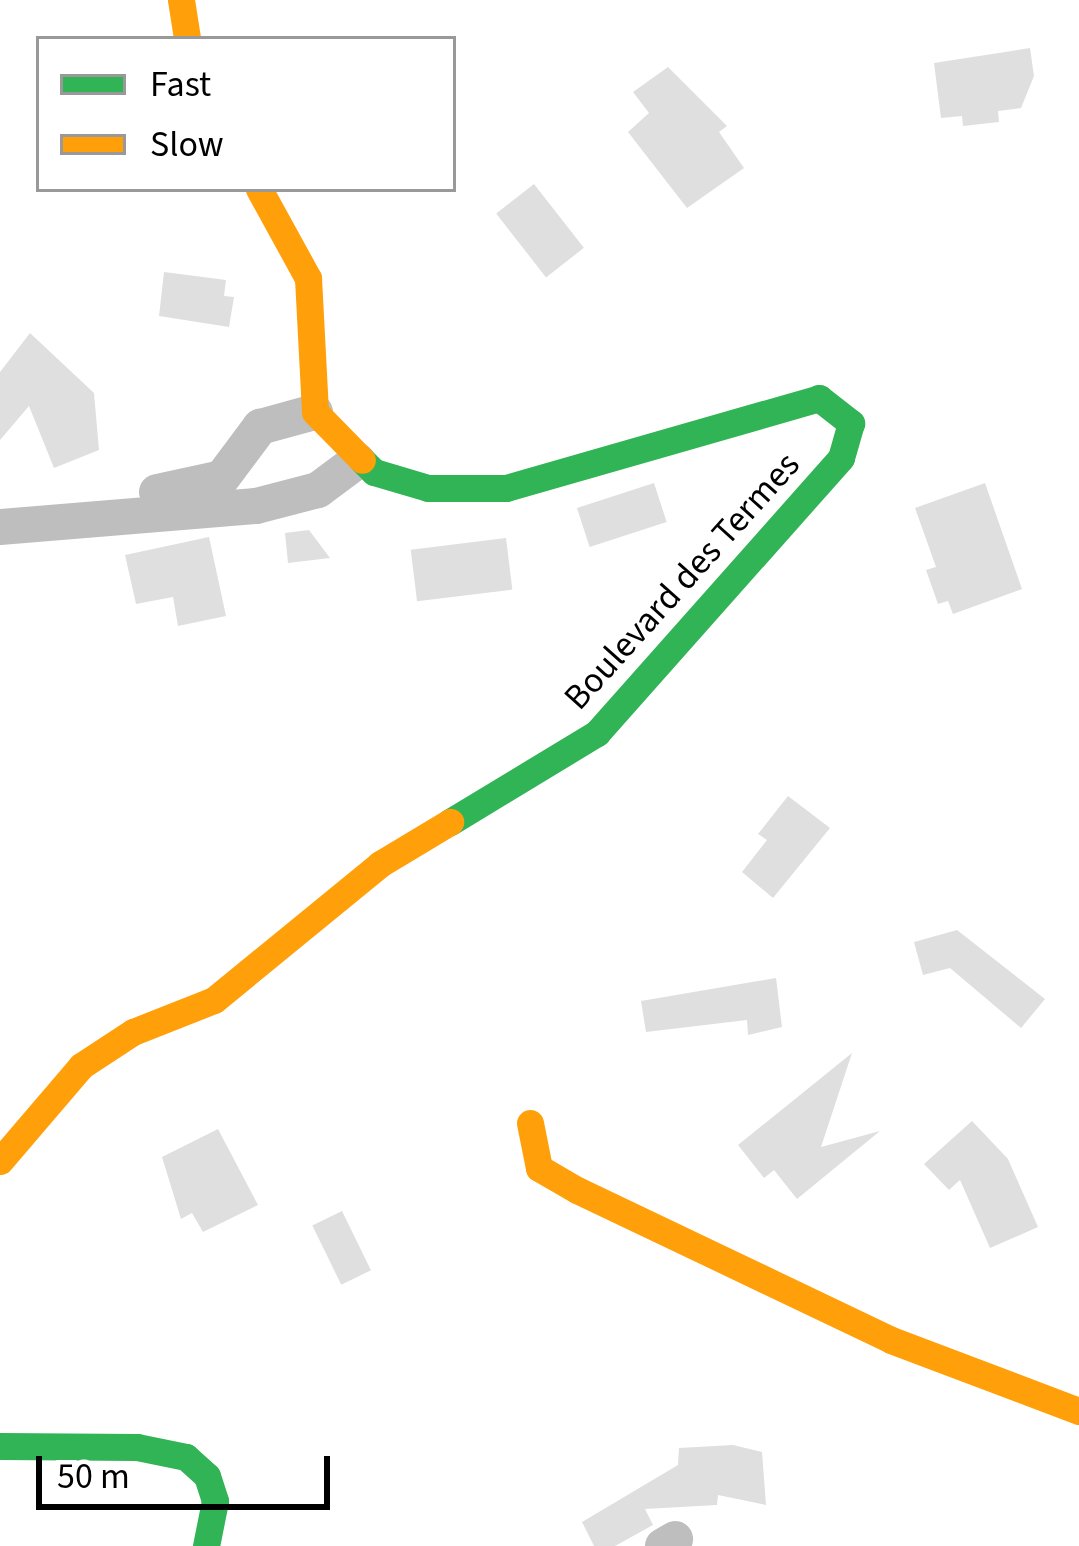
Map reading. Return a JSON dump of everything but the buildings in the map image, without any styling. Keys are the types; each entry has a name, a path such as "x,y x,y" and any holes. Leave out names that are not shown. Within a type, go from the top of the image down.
{"street":[{"path":"181,0 187,36"},
{"path":"0,510 194,488 222,478 260,428 315,412 308,278 261,192"},
{"name":"Boulevard des Termes","path":"0,1161 81,1066 133,1032 214,1000 380,864 597,733 841,458 850,423 819,398 506,488 428,488 357,460 315,412"},
{"path":"0,527 256,506 318,490 357,460"},
{"path":"530,1123 538,1168 577,1190 891,1340 1079,1411"},
{"path":"0,1446 137,1447 186,1457 207,1475 215,1501 206,1546"}],"traffic: fast":[{"path":"362,460 374,472 428,488 506,488 819,398 851,423 841,458 597,733 450,822"},
{"path":"0,1446 137,1447 186,1457 207,1476 215,1501 206,1546"}],"traffic: slow":[{"path":"181,0 187,36"},
{"path":"261,192 308,278 315,412 362,460"},
{"path":"0,1161 81,1066 133,1032 214,1000 380,864 450,822"},
{"path":"530,1123 539,1168 577,1190 891,1340 1079,1411"}]}
